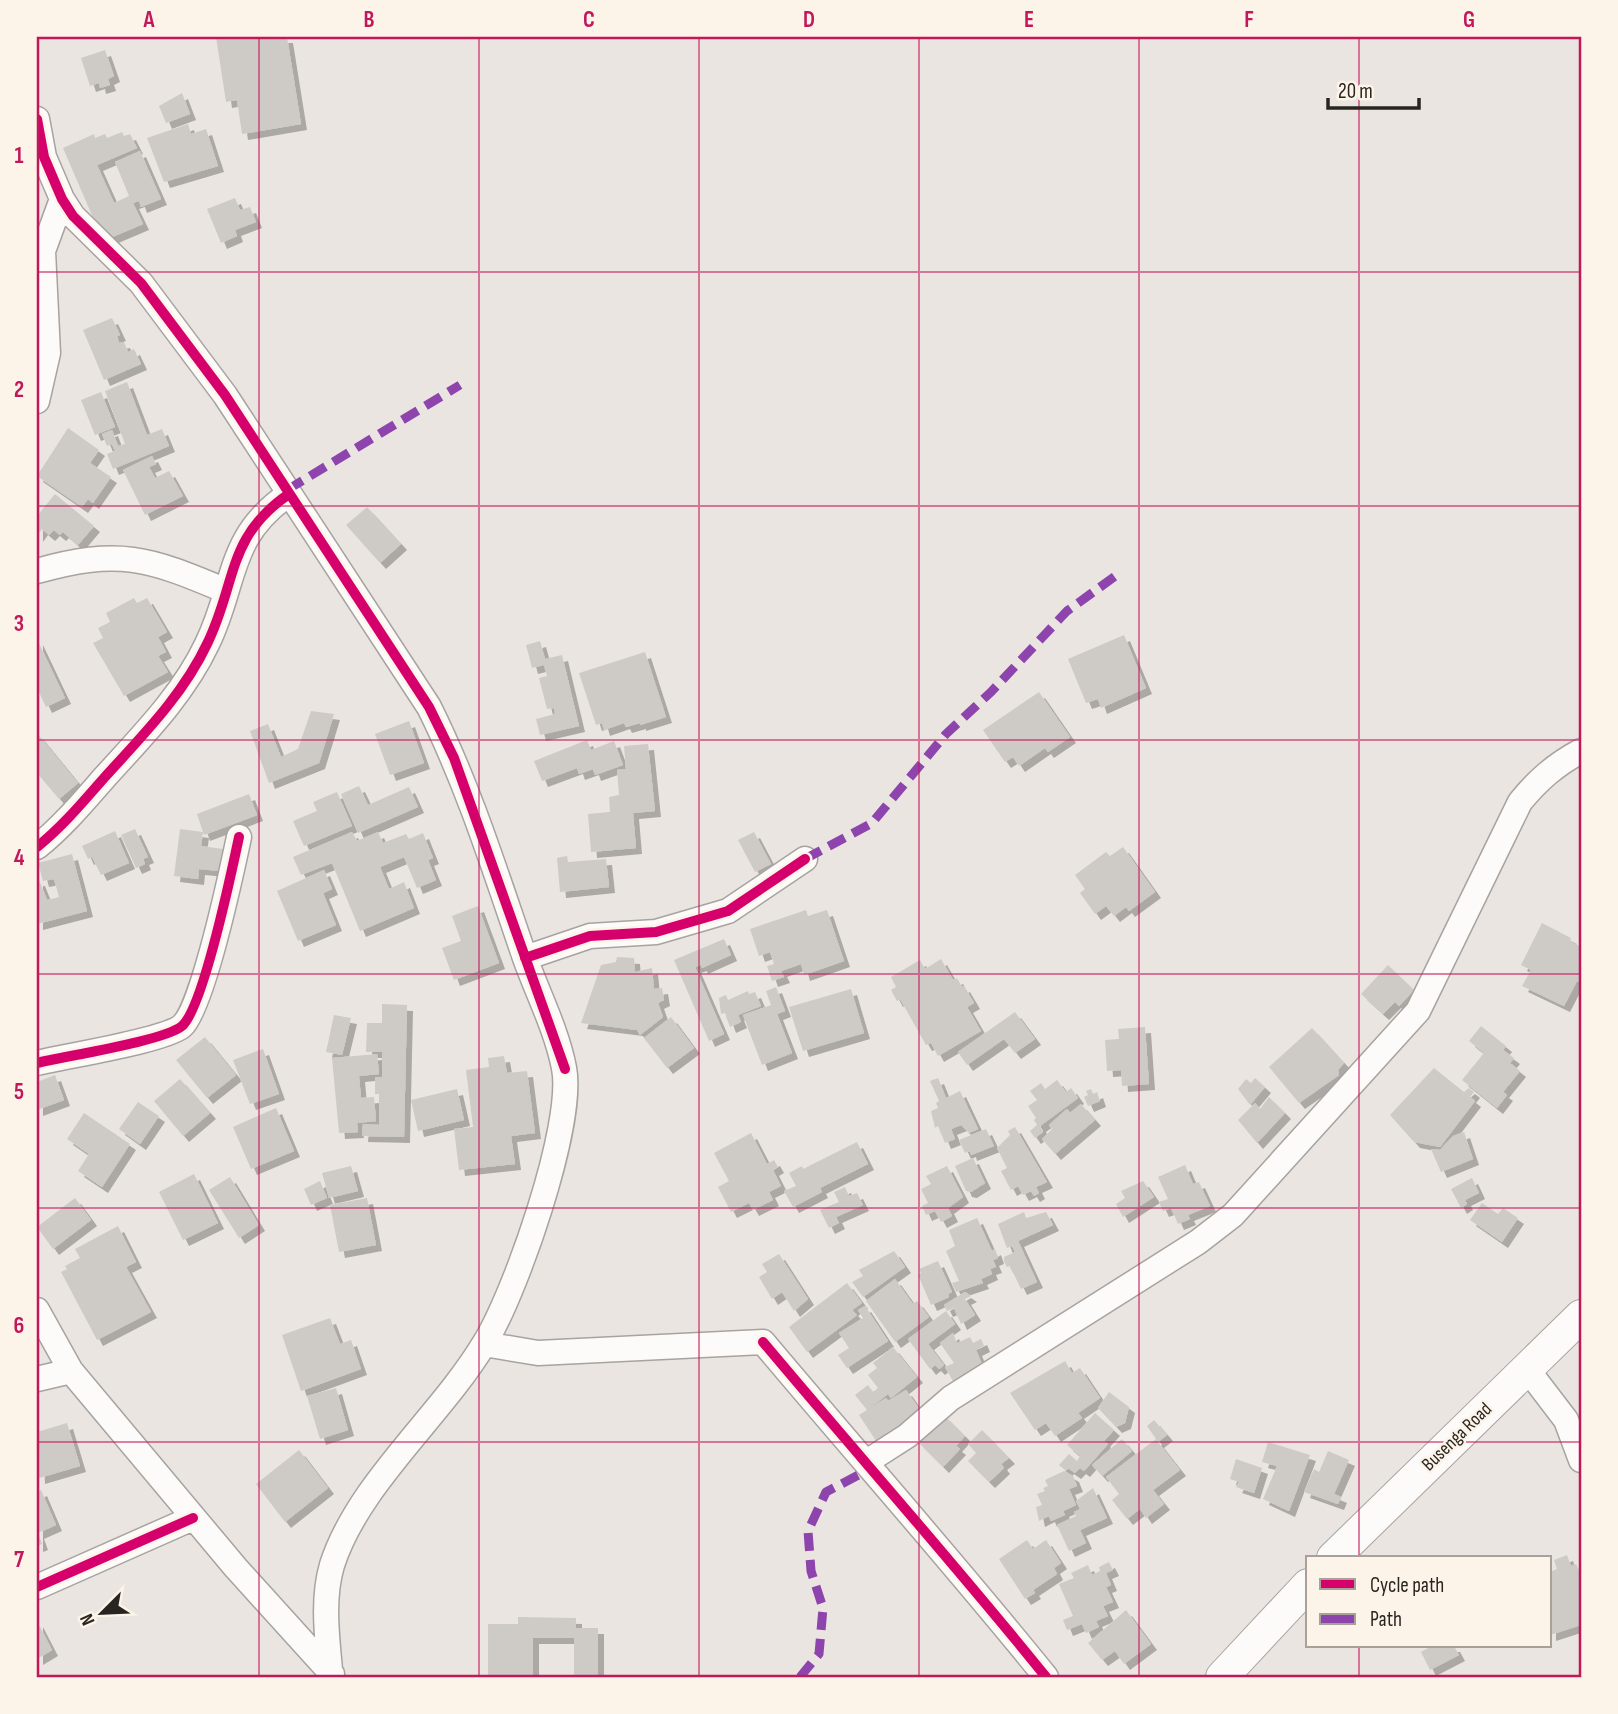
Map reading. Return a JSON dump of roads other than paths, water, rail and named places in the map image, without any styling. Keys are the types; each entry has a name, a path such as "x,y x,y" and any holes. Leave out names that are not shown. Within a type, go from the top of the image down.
{"street":[{"path":"37,119 44,157 62,199 73,216 141,282 225,395 429,707 449,748 565,1069 561,1130 526,1250 507,1299 484,1344 350,1522 330,1578 326,1611 332,1674"},
{"path":"37,401 48,353 43,250 62,199"},
{"path":"37,846 66,820 156,721 182,687 208,642 224,590 251,527 268,508 289,494"},
{"path":"37,571 111,556 174,569 224,590"},
{"path":"868,1461 906,1436 951,1398 1198,1242 1233,1215 1418,1011 1520,802 1539,779 1581,751"},
{"path":"37,1063 161,1037 183,1026 208,962 239,837"},
{"path":"525,958 590,936 656,932 728,911 805,859"},
{"path":"37,1310 71,1371 193,1518 332,1674"},
{"name":"Busenga Road","path":"1335,1556 1581,1316"},
{"path":"484,1344 538,1353 763,1342 868,1461 897,1503 970,1583 1046,1677"},
{"path":"1527,1369 1566,1420 1581,1460"},
{"path":"37,1378 71,1371"},
{"path":"37,1587 193,1518"},
{"path":"1222,1677 1306,1587"}]}
